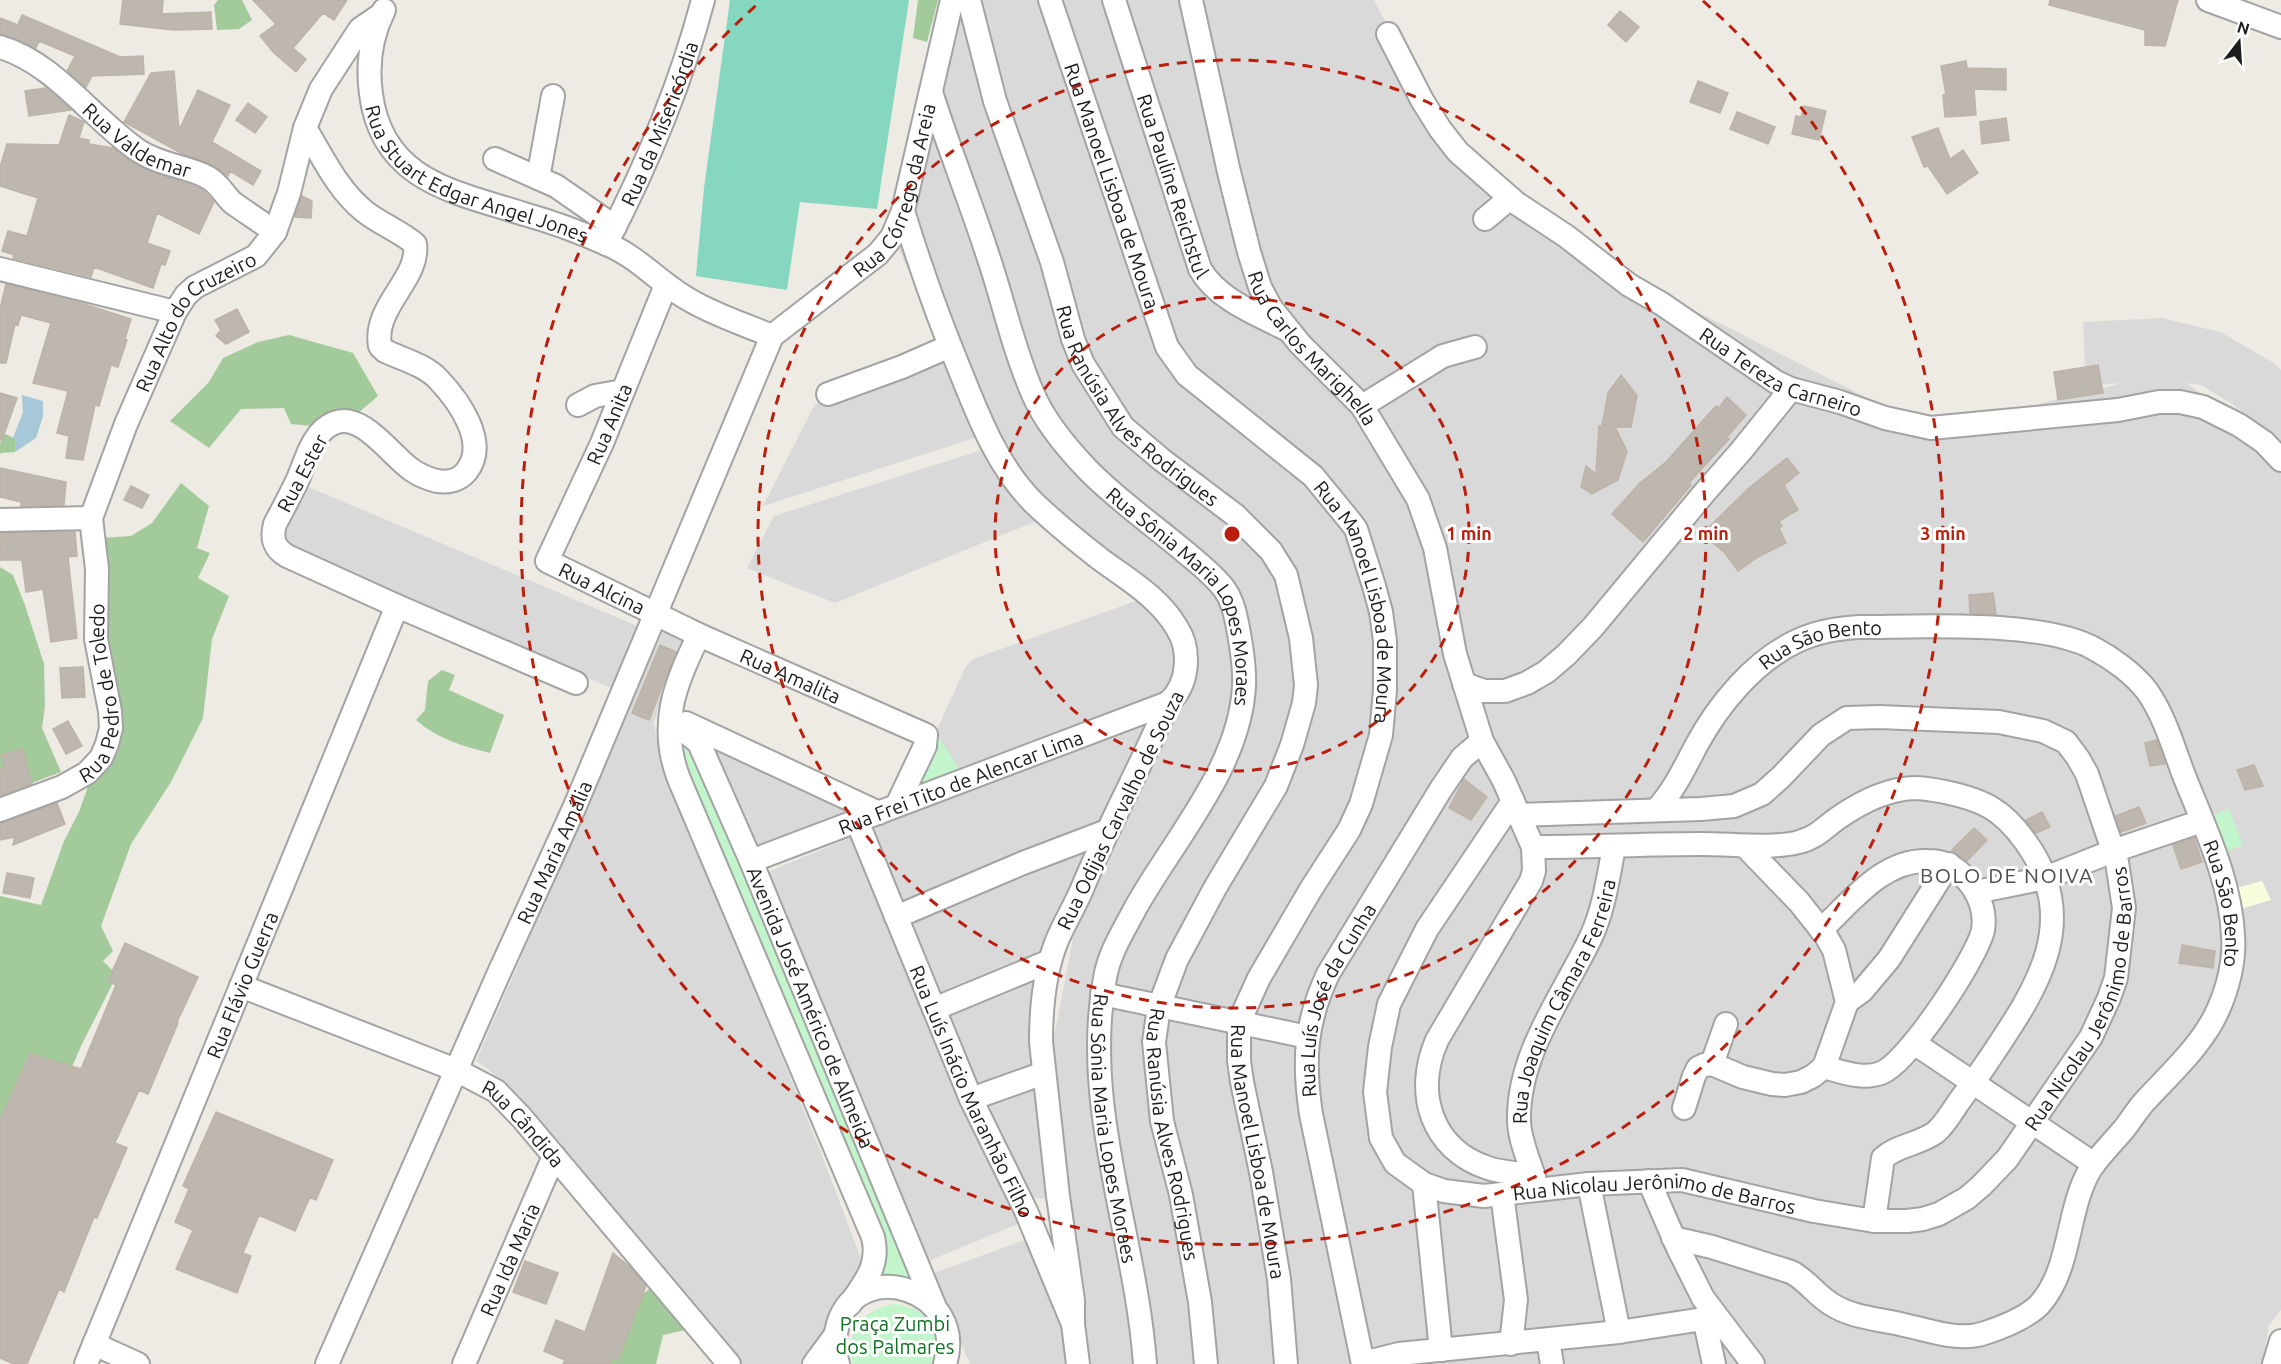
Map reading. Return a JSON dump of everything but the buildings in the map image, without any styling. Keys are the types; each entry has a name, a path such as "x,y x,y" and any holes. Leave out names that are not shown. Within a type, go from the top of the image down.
{"street":[{"name":"Rua da Misericórdia","path":"610,235 658,133 693,37 703,0"},
{"name":"Rua Córrego da Areia","path":"772,336 878,254 892,237 903,211 952,0"},
{"name":"Rua Ranúsia Alves Rodrigues","path":"969,0 995,101 1044,238 1073,339 1083,364 1123,427 1162,460 1235,515 1263,541 1286,575 1295,609 1306,685 1302,714 1292,745 1268,801 1215,888 1181,951 1159,1006 1154,1042 1162,1121 1181,1195 1200,1302 1206,1364"},
{"name":"Rua Manoel Lisboa de Moura","path":"1050,0 1167,347 1187,375 1298,462 1332,498 1356,529 1381,612 1385,641 1384,709 1381,735 1361,804 1349,830 1259,978 1239,1022 1239,1061 1277,1269 1286,1364"},
{"name":"Rua Pauline Reichstul","path":"1114,0 1200,269 1204,276 1224,294 1244,308 1288,330"},
{"name":"Rua Carlos Marighella","path":"1191,0 1223,149 1252,262 1265,297 1288,330 1316,362 1362,406 1406,477 1424,515 1435,548 1449,627 1482,741 1533,847"},
{"path":"2208,0 2281,27"},
{"name":"Rua Stuart Edgar Angel Jones","path":"385,7 375,30 371,48 370,87 373,109 387,142 405,163 422,177 446,189 557,224 610,235 632,259 688,300 772,336"},
{"name":"Rua Alto do Cruzeiro","path":"91,518 126,424 175,312 186,295 195,287 256,256 275,232 289,194 305,128 321,89 352,39 385,7"},
{"name":"Rua Tereza Carneiro","path":"1388,34 1422,100 1440,129 1458,152 1510,198 1566,236 1629,285 1662,304 1755,369 1791,389 1840,402 1906,424 1930,428 2118,410 2159,402 2180,402 2203,407 2240,425 2264,442 2281,460"},
{"name":"Rua Valdemar","path":"0,47 15,52 42,68 141,152 156,160 213,180 233,202 275,232"},
{"name":"Rua Sônia Maria Lopes Moraes","path":"931,91 1034,397 1061,439 1086,468 1222,586 1233,607 1238,626 1244,683 1241,708 1230,747 1200,804 1152,879 1120,937 1106,972 1102,994 1099,1031 1101,1079 1107,1131 1141,1319 1145,1364"},
{"path":"538,178 553,96"},
{"name":"Rua Ester","path":"305,128 322,159 348,195 378,222 415,244 416,251 410,267 383,315 380,346 436,377 451,394 467,419 473,434 474,454 464,475 452,481 436,480 413,471 374,436 355,423 345,420 334,422 324,429 312,447 275,524 274,544 287,556 576,683"},
{"path":"495,159 556,186 610,235"},
{"path":"1485,219 1510,198"},
{"name":"Rua Odijas Carvalho de Souza","path":"903,211 922,272 991,445 1024,492 1071,537 1157,602 1179,630 1185,653 1184,678 1181,688 1168,703 1107,831 1057,941 1050,962 1041,1022 1044,1073 1073,1300 1073,1324"},
{"path":"0,269 175,312"},
{"name":"Rua Anita","path":"547,561 602,443 666,285"},
{"name":"Rua Maria Amália","path":"327,1364 575,806 772,336"},
{"path":"828,394 902,367 950,346"},
{"path":"1362,406 1443,356 1475,347"},
{"path":"1464,684 1484,691 1505,691 1527,683 1566,656 1593,627 1705,492 1742,452 1791,389"},
{"path":"578,405 595,396 623,391"},
{"path":"0,520 91,518"},
{"name":"Rua Pedro de Toledo","path":"0,810 62,787 87,773 101,758 107,744 111,728 110,711 96,639 98,569 91,518"},
{"name":"Rua Alcina","path":"547,561 656,613"},
{"name":"Rua Flávio Guerra","path":"90,1354 397,606"},
{"name":"Rua Amalita","path":"656,613 699,635 927,736 925,746 888,809"},
{"name":"Rua São Bento","path":"1657,809 1670,795 1696,746 1733,693 1754,671 1789,645 1816,634 1845,628 2009,629 2075,640 2092,647 2133,676 2147,692 2157,709 2223,879 2234,940 2224,996 2212,1021 2193,1048 2139,1108 2094,1164 2078,1196 2066,1247 2055,1279 2040,1305 2006,1326 1981,1335 1946,1334 1853,1314 1829,1304 1803,1279 1791,1272 1712,1247 1673,1238"},
{"name":"Avenida José Américo de Almeida","path":"699,635 676,684 670,721 671,755 679,779 873,1237 874,1265 869,1277 850,1304"},
{"name":"Rua Frei Tito de Alencar Lima","path":"751,861 1168,703"},
{"name":"Rua Nicolau Jerônimo de Barros","path":"1424,1184 1467,1196 1484,1196 1502,1194 1535,1183 1589,1184 1682,1180 1814,1211 1874,1221 1923,1219 1939,1214 1967,1198 2007,1159 2091,1037 2116,978 2124,908 2117,862 2087,774 2078,758 2066,742 2043,731 1999,722 1879,717 1847,718 1821,735 1781,777 1762,794 1749,801 1719,808 1515,808"},
{"path":"670,721 888,809"},
{"name":"Avenida José Américo de Almeida","path":"670,721 699,743 751,861 934,1305"},
{"name":"Rua Luís José da Cunha","path":"1363,1363 1311,1114 1306,1081 1308,1036 1320,990 1328,974 1441,789 1462,758 1482,741"},
{"path":"1535,1183 1489,1168 1453,1149 1433,1122 1426,1087 1431,1054 1437,1040 1531,881 1534,871 1533,847 1698,844 1745,846 1799,843 1816,836 1837,819 1888,791 1915,788 1972,798 1997,810 2012,824 2038,859 2045,878 2050,895 2050,943 2041,974 2020,1013 1937,1131 1915,1143 1889,1152 1883,1158 1874,1221"},
{"path":"1441,1350 1424,1184 1395,1162 1381,1138 1375,1092 1380,1047 1389,1004 1427,929 1515,808"},
{"name":"Rua Luís Inácio Maranhão Filho","path":"857,821 971,1099 1026,1210 1073,1324 1078,1364"},
{"path":"1976,892 2045,878 2113,851 2202,821"},
{"path":"896,917 1023,863 1107,831"},
{"path":"1684,1108 1698,1068 1704,1065 1712,1064 1756,1081 1785,1085 1801,1082 1813,1076 1824,1067 1847,1002 1834,950 1821,930 1799,903 1745,846"},
{"name":"Rua Joaquim Câmara Ferreira","path":"1535,1183 1519,1124 1520,1100 1526,1071 1552,1010 1590,939 1605,897 1614,847"},
{"path":"1821,930 1874,880 1896,866 1916,860 1949,864 1962,873 1981,902 1983,921 1978,942 1963,972 1914,1043 1898,1062 1880,1074 1858,1075 1824,1067"},
{"path":"1847,1002 1862,991 1889,958 1949,864"},
{"path":"934,1009 1050,962"},
{"name":"Rua Cândida","path":"242,986 456,1070 496,1092 522,1118 729,1364"},
{"path":"1102,994 1308,1036"},
{"path":"1712,1064 1726,1024"},
{"path":"1914,1043 2094,1164"},
{"path":"971,1099 1044,1073"},
{"name":"Rua Ida Maria","path":"464,1364 554,1156"},
{"path":"1649,1181 1710,1317 1714,1364"},
{"path":"1589,1184 1619,1332"},
{"path":"1502,1194 1516,1300 1511,1344"},
{"path":"1026,1210 1058,1196"},
{"path":"814,1364 834,1336 839,1319 850,1304 861,1294 891,1286 921,1295 934,1305 948,1332 950,1358"},
{"path":"1363,1363 1405,1359 1441,1350 1619,1332 1710,1317"},
{"path":"1710,1317 1754,1364"},
{"path":"834,1336 838,1364"},
{"path":"1548,1340 1552,1364"},
{"path":"2274,1364 2281,1341"},
{"path":"90,1354 138,1364"}],"shaded area":[{"path":"951,0 1374,0 1441,128 1634,280 1909,419 2035,405 2123,383 2086,386 2083,322 2162,318 2220,332 2272,362 2281,370 2281,444 2232,404 2201,385 2186,383 2265,437 2281,463 2281,1310 2269,1325 2262,1364 970,1364 931,1274 1028,1239 1073,1322 1048,1068 1082,892 1112,826 899,911 865,825 907,795 966,666 973,659 1150,596 1102,560 981,436 763,506 815,404 946,350 896,244"},
{"path":"985,449 1044,518 835,603 747,568 774,516"},
{"path":"299,483 642,628 616,690 285,551 277,528"},
{"path":"664,628 685,637 664,687 654,722 660,760 820,1150 863,1264 863,1277 805,1364 739,1364 508,1089 476,1061"},
{"path":"720,746 866,815 756,855 710,751"},
{"path":"854,836 1018,1224 926,1262 763,874"},
{"path":"1099,839 1046,960 938,1002 903,917"},
{"path":"2262,881 2271,900 2234,911 2228,890"},
{"path":"1039,975 1038,1068 974,1091 941,1011"},
{"path":"1038,1080 1055,1193 1044,1199 1029,1197 980,1100"}],"green space":[{"path":"218,0 242,0 252,20 239,29 217,30 214,5"},
{"path":"730,0 909,0 877,209 800,202 787,290 696,276 704,188"},
{"path":"918,0 938,0 927,42 913,38"},
{"path":"289,335 353,353 378,396 358,413 312,426 291,424 284,408 241,409 209,448 170,421 209,382 223,358 258,342"},
{"path":"5,434 16,439 15,452 0,455 0,443"},
{"path":"181,483 209,506 197,548 210,553 198,578 229,596 212,639 203,718 171,782 131,844 101,926 113,951 103,961 117,975 72,1067 29,1054 0,1121 0,896 41,905 64,841 79,812 90,781 110,757 100,538 131,536 152,523"},
{"path":"0,567 13,575 44,664 45,706 42,728 61,772 32,783 23,749 2,755 15,788 0,801"},
{"path":"442,670 455,675 449,690 504,715 490,753 451,741 432,732 416,720 425,710 428,681"},
{"name":"Praça Zumbi dos Palmares","path":"688,736 921,1288 870,1285 879,1272 675,741"},
{"path":"938,736 962,773 911,793"},
{"path":"2229,809 2243,845 2220,854 2206,818"},
{"path":"652,1287 685,1330 663,1335 656,1364 609,1364 611,1359 618,1360 643,1294"},
{"name":"Praça Zumbi dos Palmares","path":"896,1304 917,1311 933,1325 938,1339 937,1364 853,1364 851,1342 859,1324 875,1310"}],"water":[{"path":"22,395 43,401 43,416 36,438 15,452 16,440 13,438 23,412"}],"district":[{"name":"BOLO DE NOIVA","path":"2007,875"}]}
